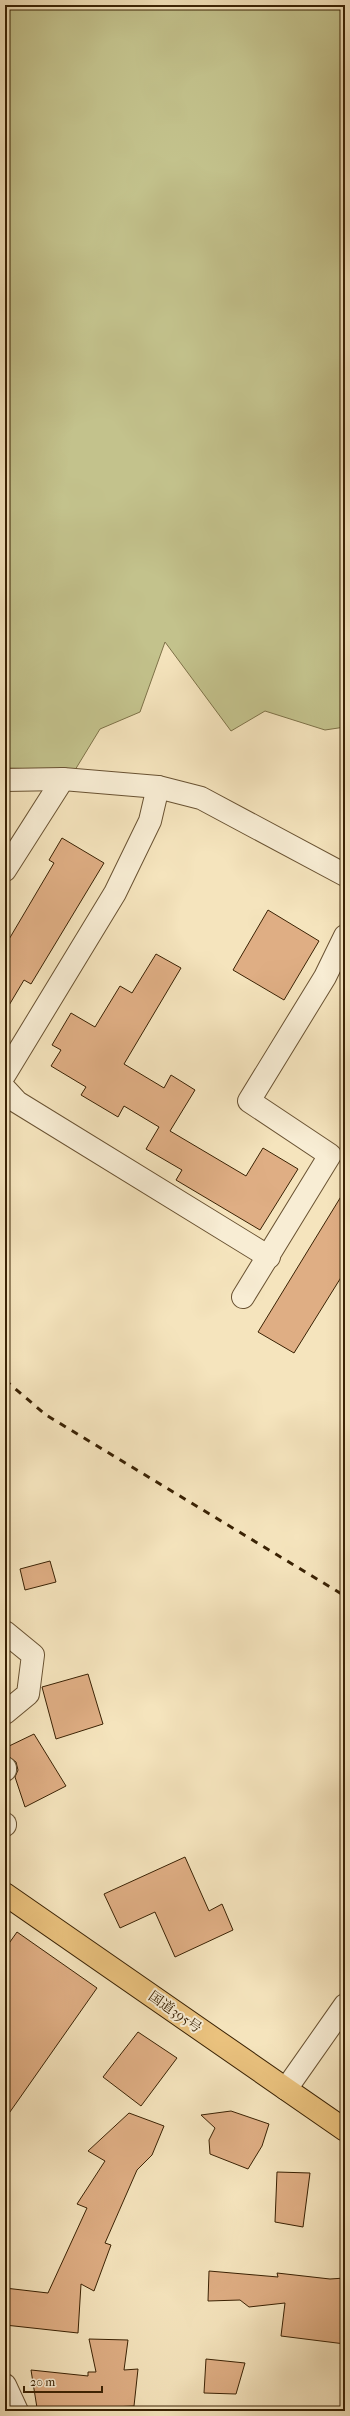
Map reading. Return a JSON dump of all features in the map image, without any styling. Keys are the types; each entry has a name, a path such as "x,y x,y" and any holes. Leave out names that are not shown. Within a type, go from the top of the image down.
{"highway":[{"name":"国道395号","path":"5,1894 345,2130"}],"street":[{"path":"5,870 63,779"},
{"path":"5,780 63,779 158,787 201,798 345,874"},
{"path":"5,1074 115,893 150,821 158,787"},
{"path":"243,1297 269,1257 330,1155 249,1101 326,977 345,936"},
{"path":"5,1089 17,1102 269,1257"},
{"path":"5,1632 33,1655 28,1694 5,1713"},
{"path":"286,2089 345,2005"},
{"path":"5,2385 17,2411"}],"shaded area":[{"path":"5,5 345,5 345,727 325,730 265,711 231,731 165,642 140,712 100,729 75,770 5,768"}],"building":[{"path":"62,838 104,863 31,984 24,980 5,1012 5,946 54,863 49,860"},
{"path":"268,910 319,941 284,1000 233,970"},
{"path":"156,954 181,968 124,1064 164,1088 171,1075 195,1090 170,1131 246,1176 263,1148 298,1169 260,1230 176,1180 182,1170 146,1149 159,1127 124,1106 118,1117 81,1095 86,1087 51,1066 61,1050 52,1045 71,1013 95,1027 120,986 132,993"},
{"path":"345,1190 345,1271 294,1353 258,1332"},
{"path":"50,1561 56,1582 25,1590 20,1569"},
{"path":"88,1674 103,1724 56,1739 42,1687"},
{"path":"34,1734 66,1786 25,1807 15,1777 18,1770 16,1762 8,1756 5,1748"},
{"path":"185,1857 209,1911 222,1904 233,1930 175,1957 155,1912 120,1928 104,1894"},
{"path":"17,1932 97,1988 5,2119 5,1949"},
{"path":"138,2032 177,2058 141,2106 103,2077"},
{"path":"231,2111 269,2124 262,2146 248,2169 210,2154 209,2140 215,2128 201,2115"},
{"path":"129,2113 164,2126 152,2155 137,2170 105,2243 111,2245 94,2291 81,2284 78,2333 5,2325 5,2288 48,2293 87,2208 77,2204 105,2161 88,2151"},
{"path":"277,2172 310,2173 303,2227 275,2222"},
{"path":"209,2271 278,2277 277,2273 330,2279 345,2278 345,2344 281,2336 285,2303 249,2307 240,2300 208,2301"},
{"path":"89,2339 128,2340 124,2370 138,2369 134,2406 68,2409 68,2411 37,2408 31,2370 88,2376 88,2372 96,2372"},
{"path":"206,2359 245,2363 236,2394 204,2393"}],"railway":[{"path":"5,1380 46,1415 345,1596"}]}
